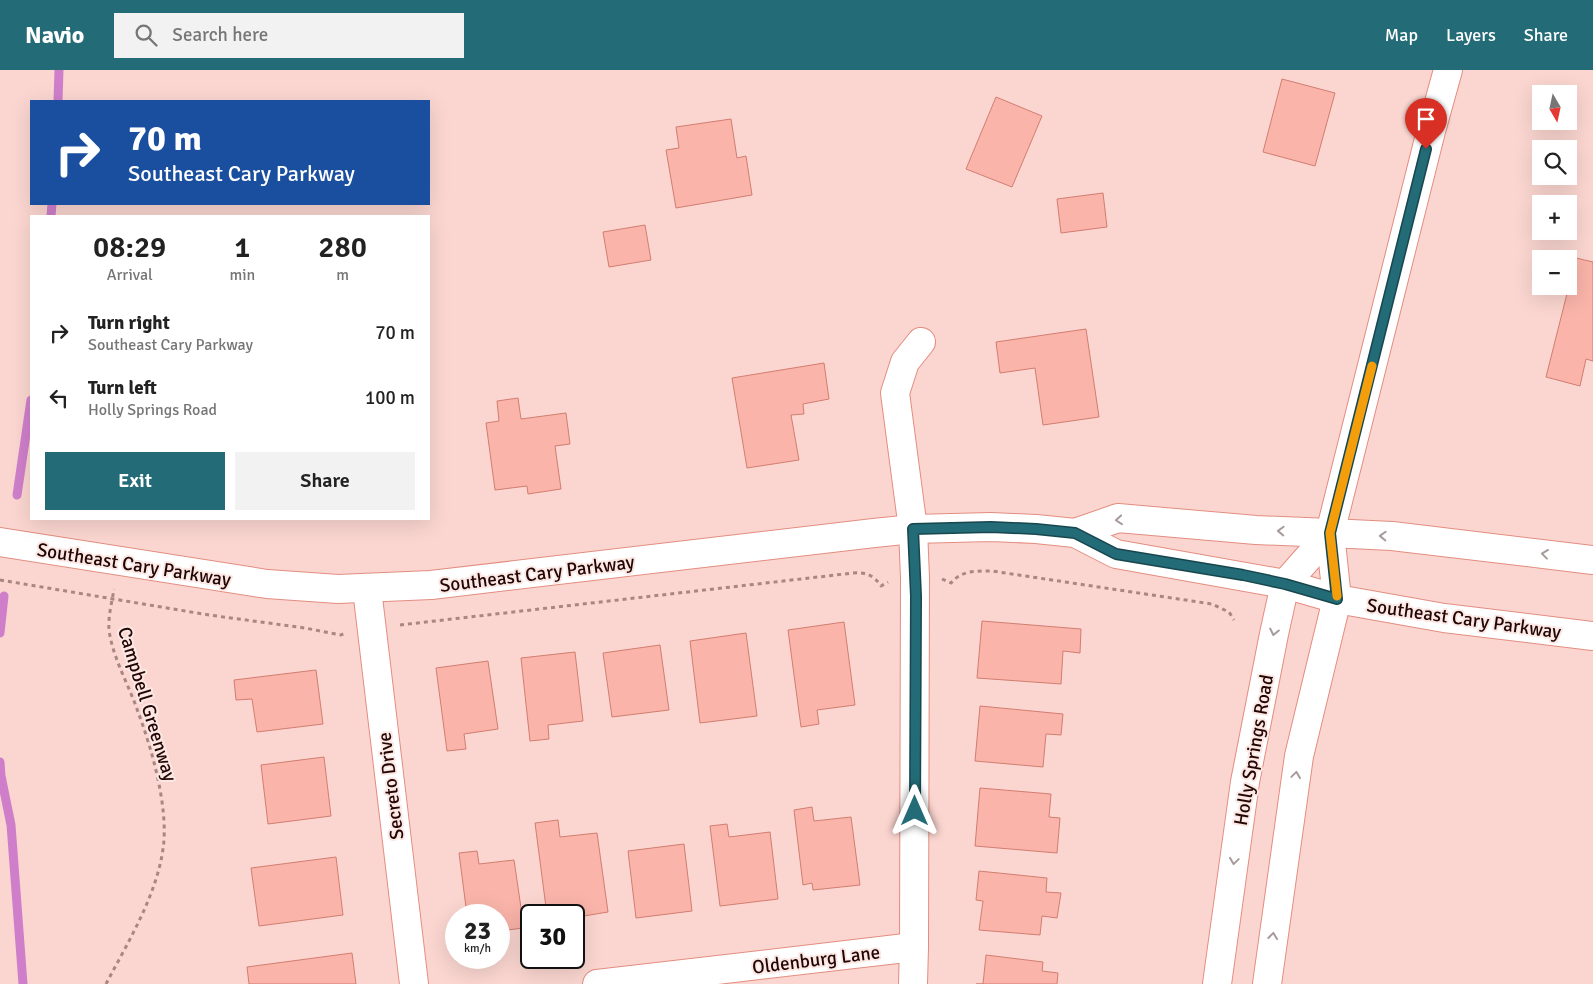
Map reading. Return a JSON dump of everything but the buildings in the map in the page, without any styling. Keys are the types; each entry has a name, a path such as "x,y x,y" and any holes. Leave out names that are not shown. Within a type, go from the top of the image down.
{"street":[{"name":"Holly Springs Road","path":"1267,984 1299,756 1337,599 1330,533 1448,70"},
{"path":"913,984 916,596 913,529 896,393 905,362 921,342"},
{"name":"Southeast Cary Parkway","path":"1075,533 1118,518 1256,530 1392,536 1593,560"},
{"name":"Southeast Cary Parkway","path":"0,542 231,580 308,588 367,589 431,585 913,529 991,527 1036,529 1075,533 1116,554 1243,575 1285,584 1337,599 1444,618 1593,636"},
{"name":"Holly Springs Road","path":"1217,984 1245,782 1285,584 1330,533"},
{"name":"Secreto Drive","path":"367,589 414,984"},
{"name":"Oldenburg Lane","path":"598,984 914,947"}],"path":[{"path":"938,577 951,583 957,576 967,572 992,571 1212,604 1229,612 1234,620"},
{"path":"398,626 862,572 877,579 881,586 894,579"},
{"path":"0,580 341,634 350,631"},
{"name":"Campbell Greenway","path":"106,984 146,906 158,875 164,848 165,820 160,789 138,712 112,646 109,629 113,599"}],"waterway":[{"path":"58,100 59,70"},
{"path":"51,215 52,205"},
{"path":"17,495 30,407"},
{"path":"0,633 4,596"},
{"path":"0,762 11,825 23,984"}],"slow traffic":[{"path":"1337,596 1330,533 1372,366"}],"route":[{"path":"915,811 916,596 913,529 991,527 1075,533 1116,554 1243,575 1285,584 1337,599 1330,533 1426,149"}]}
